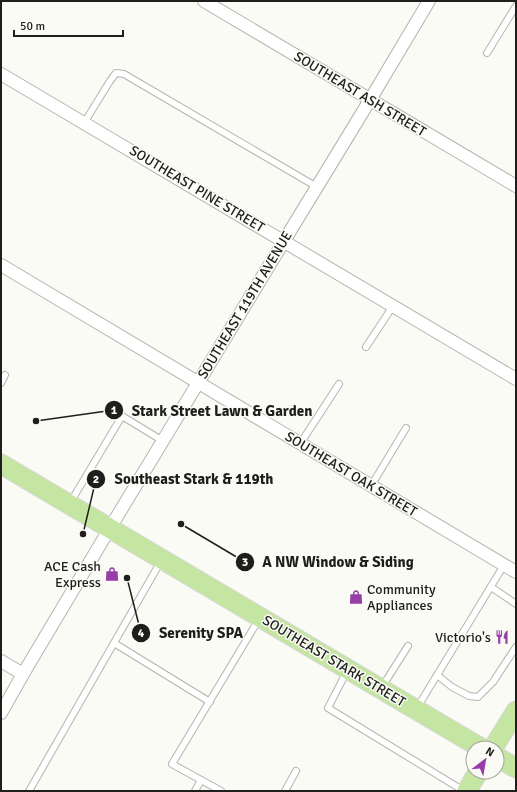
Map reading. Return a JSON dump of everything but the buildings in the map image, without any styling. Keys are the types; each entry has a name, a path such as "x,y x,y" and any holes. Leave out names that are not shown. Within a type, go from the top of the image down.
{"main road":[{"name":"SOUTHEAST STARK STREET","path":"1,464 467,740"},
{"path":"499,740 514,720"},
{"path":"505,762 516,768"},
{"path":"466,791 473,780"}],"street":[{"name":"SOUTHEAST ASH STREET","path":"204,1 516,186"},
{"name":"SOUTHEAST 119TH AVENUE","path":"1,713 110,528 429,1"},
{"name":"SOUTHEAST PINE STREET","path":"1,74 516,379"},
{"name":"SOUTHEAST OAK STREET","path":"1,265 516,572"},
{"path":"1,661 23,674"}],"lane":[{"path":"487,53 516,6"},
{"path":"84,123 116,73 124,74 317,187"},
{"path":"366,347 392,306"},
{"path":"1,383 5,375"},
{"path":"300,444 339,384"},
{"path":"69,504 122,416 163,441"},
{"path":"371,486 406,428"},
{"path":"29,791 162,559"},
{"path":"416,710 504,565"},
{"path":"490,587 516,604"},
{"path":"221,791 172,764 260,618"},
{"path":"114,644 210,702"},
{"path":"381,689 408,646"},
{"path":"437,675 452,687 469,696 478,697 493,682 516,647"},
{"path":"348,670 328,708 466,791"},
{"path":"285,791 296,771"},
{"path":"195,791 202,780"}],"place":[{"name":"Stark Street Lawn & Garden","path":"36,421"},
{"name":"A NW Window & Siding","path":"181,524"},
{"name":"Southeast Stark & 119th","path":"83,534"},
{"name":"ACE Cash Express","path":"112,574"},
{"name":"Serenity SPA","path":"127,578"},
{"name":"Community Appliances","path":"356,597"},
{"name":"Victorio's","path":"502,637"}]}
